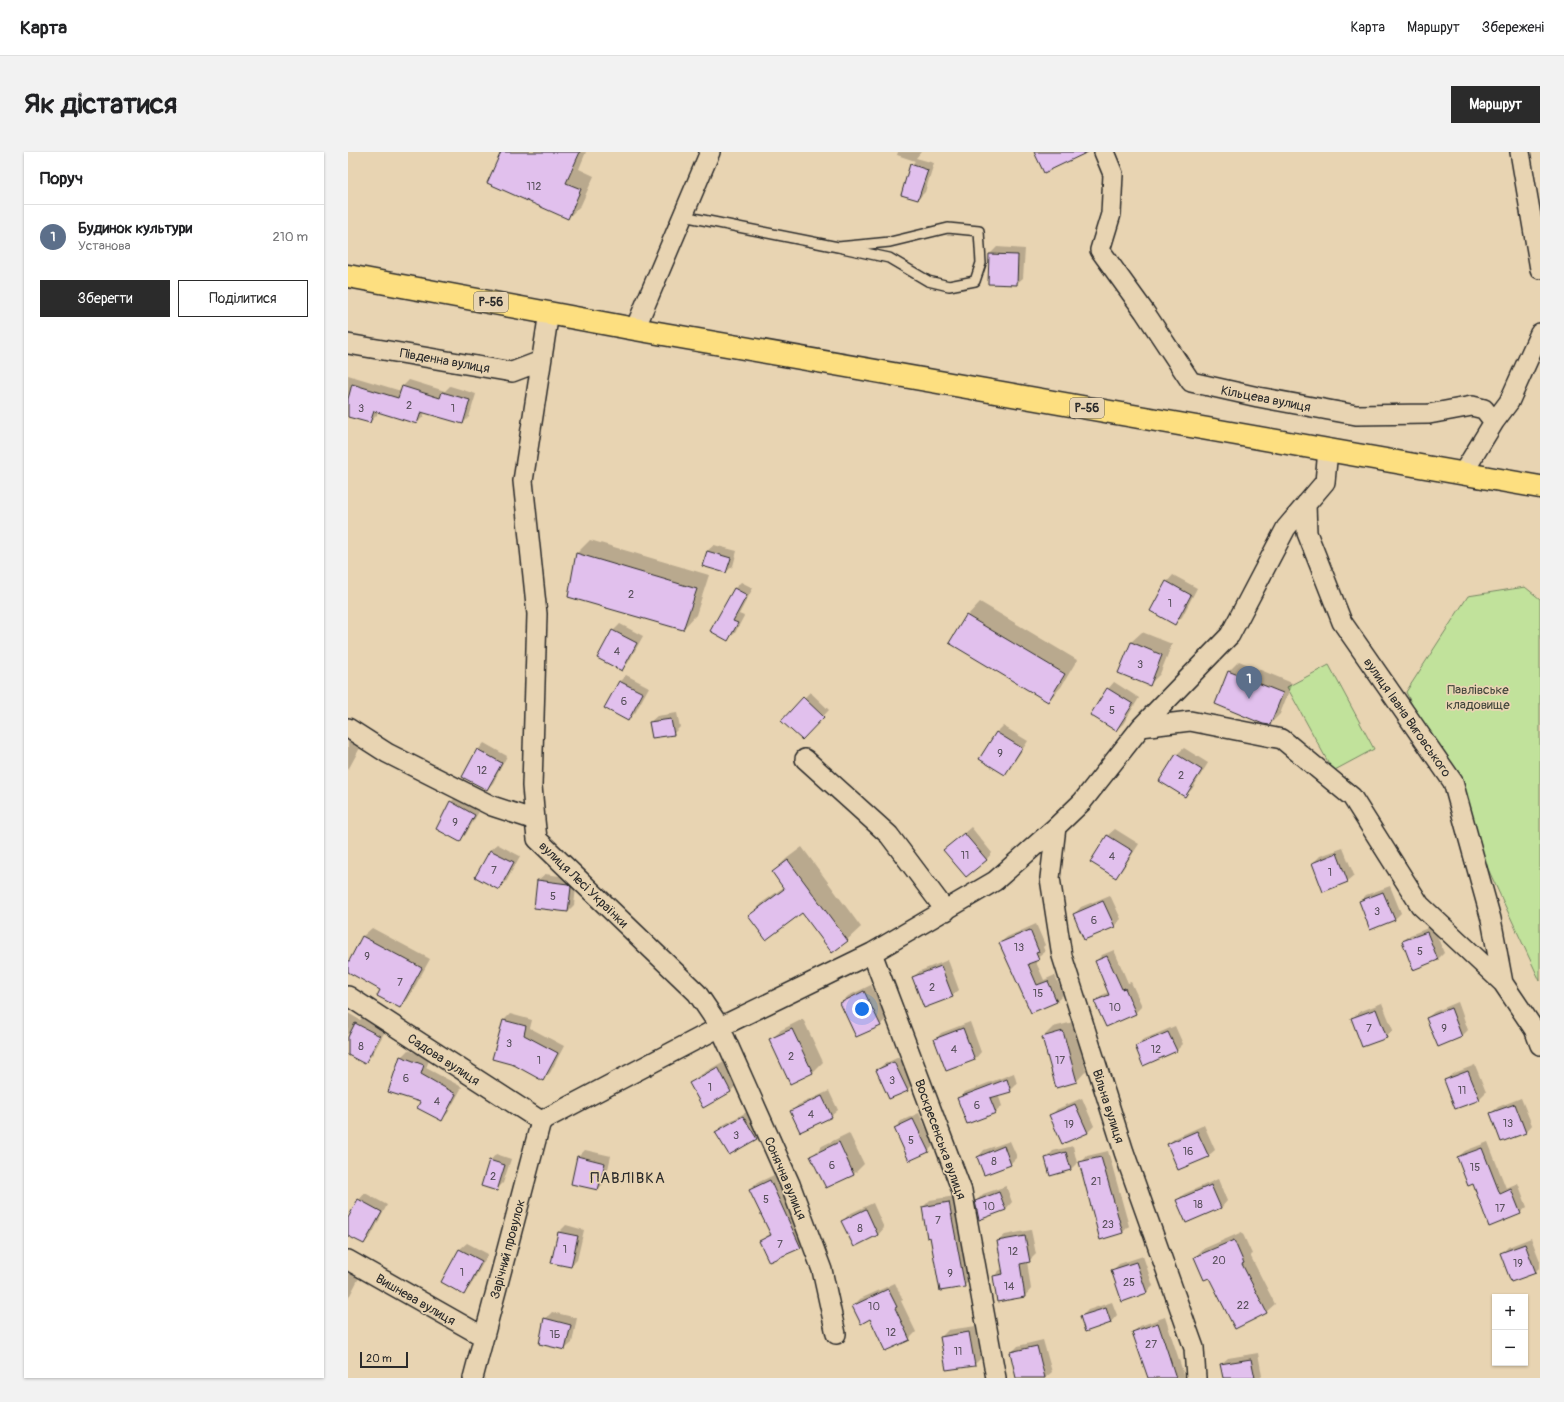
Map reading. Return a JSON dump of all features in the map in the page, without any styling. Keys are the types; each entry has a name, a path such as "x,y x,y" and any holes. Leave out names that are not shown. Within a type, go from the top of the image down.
{"main road":[{"name":"Р-56","path":"348,276 635,329 1540,487"}],"street":[{"path":"635,329 710,152"},
{"name":"Кільцева вулиця","path":"1104,152 1114,174 1111,214 1100,250 1144,311 1191,382 1258,397 1356,415 1429,414 1472,406 1484,409 1494,422"},
{"path":"1520,152 1540,270"},
{"name":"вулиця Лесі Українки","path":"549,312 523,481 538,614 532,786 537,839 697,992 720,1028"},
{"path":"1463,474 1494,422 1509,402 1540,333"},
{"name":"Південна вулиця","path":"348,344 512,372 541,361"},
{"path":"541,1121 720,1028 872,953 995,881 1082,802 1141,727 1230,635 1286,528 1325,482 1328,450"},
{"name":"вулиця Івана Виговського","path":"1306,504 1307,533 1342,622 1453,782 1491,919 1503,983"},
{"name":"вулиця Івана Виговського","path":"1141,727 1190,721 1282,739 1352,797 1420,905 1503,983 1534,1029 1540,1045"},
{"path":"348,728 387,753 492,806 535,820"},
{"path":"805,760 889,835 946,910"},
{"name":"Вільна вулиця","path":"1056,827 1050,878 1062,956 1124,1152 1194,1348 1196,1378"},
{"name":"Воскресенська вулиця","path":"872,953 962,1191 996,1378"},
{"name":"Садова вулиця","path":"348,996 541,1121"},
{"name":"Сонячна вулиця","path":"720,1028 792,1191 822,1270 836,1334"},
{"name":"Зарічний провулок","path":"473,1378 541,1121"},
{"name":"Вишнева вулиця","path":"348,1260 484,1337"}],"lane":[{"path":"683,216 838,248 889,258 928,280 949,286 975,281 980,263 979,231 948,228 890,242 838,248"}],"green space":[{"name":"Павлівське кладовище","path":"1525,587 1540,599 1540,981 1406,692 1468,596"},
{"path":"1329,665 1374,749 1333,771 1287,687"}],"building":[{"path":"501,152 580,152 566,183 581,189 568,219 487,183"},
{"path":"1034,152 1088,152 1044,173"},
{"path":"910,164 928,170 918,200 901,195"},
{"path":"989,254 1018,255 1017,285 988,284"},
{"path":"352,384 398,398 402,386 440,398 442,392 470,400 463,424 421,412 417,424 374,411 370,423 348,417 348,399"},
{"path":"707,551 731,558 726,573 702,566"},
{"path":"576,553 697,589 683,630 568,597"},
{"path":"1166,581 1191,595 1175,625 1150,611"},
{"path":"734,588 747,595 733,621 738,623 728,641 710,631"},
{"path":"966,615 1065,674 1048,702 949,643"},
{"path":"612,630 637,643 622,671 597,658"},
{"path":"1131,642 1162,655 1150,686 1118,673"},
{"path":"1228,671 1283,693 1270,725 1263,724 1215,704"},
{"path":"619,681 643,693 628,721 604,708"},
{"path":"1107,688 1133,704 1116,731 1090,715"},
{"path":"803,697 824,717 802,740 781,721"},
{"path":"671,719 674,735 652,738 649,722"},
{"path":"996,732 1022,748 1005,775 979,759"},
{"path":"477,749 502,763 487,790 462,777"},
{"path":"1176,754 1202,770 1185,797 1159,781"},
{"path":"450,801 475,815 460,842 436,829"},
{"path":"964,833 987,860 966,877 943,850"},
{"path":"1107,835 1133,851 1116,878 1090,862"},
{"path":"490,850 514,862 499,890 475,877"},
{"path":"1337,853 1348,882 1323,892 1312,863"},
{"path":"788,860 848,941 832,953 802,913 766,940 748,916 784,889 772,872"},
{"path":"537,880 568,884 571,887 568,912 534,908"},
{"path":"1383,892 1395,920 1370,930 1359,901"},
{"path":"1103,901 1115,927 1084,940 1073,914"},
{"path":"1030,930 1039,952 1036,953 1039,960 1028,964 1037,985 1048,981 1057,1002 1031,1013 999,943"},
{"path":"1427,932 1438,960 1413,970 1402,941"},
{"path":"362,936 422,968 400,1008 377,996 380,990 348,972 348,963"},
{"path":"1107,956 1122,989 1125,988 1136,1014 1106,1027 1094,1001 1109,995 1095,961"},
{"path":"941,966 953,997 924,1008 912,977"},
{"path":"864,991 881,1026 856,1037 840,1003"},
{"path":"1451,1008 1462,1037 1438,1047 1426,1018"},
{"path":"1376,1009 1387,1038 1362,1047 1351,1018"},
{"path":"503,1020 526,1026 524,1035 558,1053 543,1081 514,1065 492,1059"},
{"path":"355,1023 380,1036 365,1064 348,1055 348,1037"},
{"path":"963,1028 975,1060 946,1071 934,1039"},
{"path":"792,1029 813,1073 790,1084 769,1039"},
{"path":"1063,1031 1077,1082 1056,1088 1042,1037"},
{"path":"1168,1032 1177,1051 1143,1066 1135,1046"},
{"path":"400,1056 424,1065 421,1074 456,1094 442,1121 417,1108 420,1102 388,1092"},
{"path":"894,1062 908,1091 889,1099 876,1070"},
{"path":"718,1067 731,1092 703,1108 689,1083"},
{"path":"1468,1071 1480,1100 1455,1109 1444,1080"},
{"path":"1007,1079 1011,1092 990,1098 996,1113 967,1124 957,1098"},
{"path":"822,1096 832,1117 800,1132 790,1111"},
{"path":"1075,1104 1088,1133 1062,1144 1049,1115"},
{"path":"1515,1104 1526,1133 1501,1142 1490,1113"},
{"path":"743,1116 757,1139 729,1155 715,1132"},
{"path":"913,1119 929,1152 909,1161 894,1128"},
{"path":"1197,1131 1209,1157 1178,1170 1167,1144"},
{"path":"839,1142 854,1175 826,1188 810,1156"},
{"path":"1004,1146 1011,1165 984,1175 977,1157"},
{"path":"1482,1148 1500,1194 1511,1189 1521,1214 1489,1227 1473,1184 1468,1186 1457,1157"},
{"path":"1066,1152 1071,1170 1050,1176 1045,1158"},
{"path":"577,1156 605,1163 598,1190 571,1184"},
{"path":"1101,1157 1123,1233 1100,1240 1079,1162"},
{"path":"489,1160 505,1165 497,1191 481,1186"},
{"path":"770,1180 801,1248 769,1262 759,1241 771,1235 749,1190"},
{"path":"1211,1185 1221,1208 1186,1223 1176,1200"},
{"path":"999,1192 1006,1210 979,1220 975,1201"},
{"path":"358,1199 382,1212 364,1244 348,1236 348,1218"},
{"path":"949,1202 965,1287 940,1291 930,1237 927,1238 922,1207"},
{"path":"866,1209 878,1235 854,1247 841,1221"},
{"path":"558,1232 578,1236 571,1267 551,1263"},
{"path":"1025,1236 1030,1262 1020,1264 1025,1297 997,1302 993,1276 1003,1274 997,1241"},
{"path":"1234,1240 1244,1263 1242,1264 1267,1313 1235,1329 1209,1278 1204,1280 1194,1257"},
{"path":"1525,1244 1536,1273 1511,1282 1500,1253"},
{"path":"459,1249 482,1261 464,1295 441,1282"},
{"path":"1136,1262 1147,1293 1122,1302 1111,1270"},
{"path":"888,1289 910,1340 885,1351 870,1319 861,1324 852,1306"},
{"path":"1106,1308 1111,1323 1085,1332 1080,1316"},
{"path":"544,1318 571,1325 565,1350 539,1344"},
{"path":"1158,1323 1176,1378 1148,1378 1132,1332"},
{"path":"969,1332 975,1366 946,1370 940,1337"},
{"path":"1037,1346 1045,1378 1016,1378 1010,1352"},
{"path":"1251,1359 1255,1378 1223,1378 1220,1364"}],"place":[{"name":"Будинок культури","path":"1249,699"}],"district":[{"name":"ПАВЛІВКА","path":"628,1178"}]}
